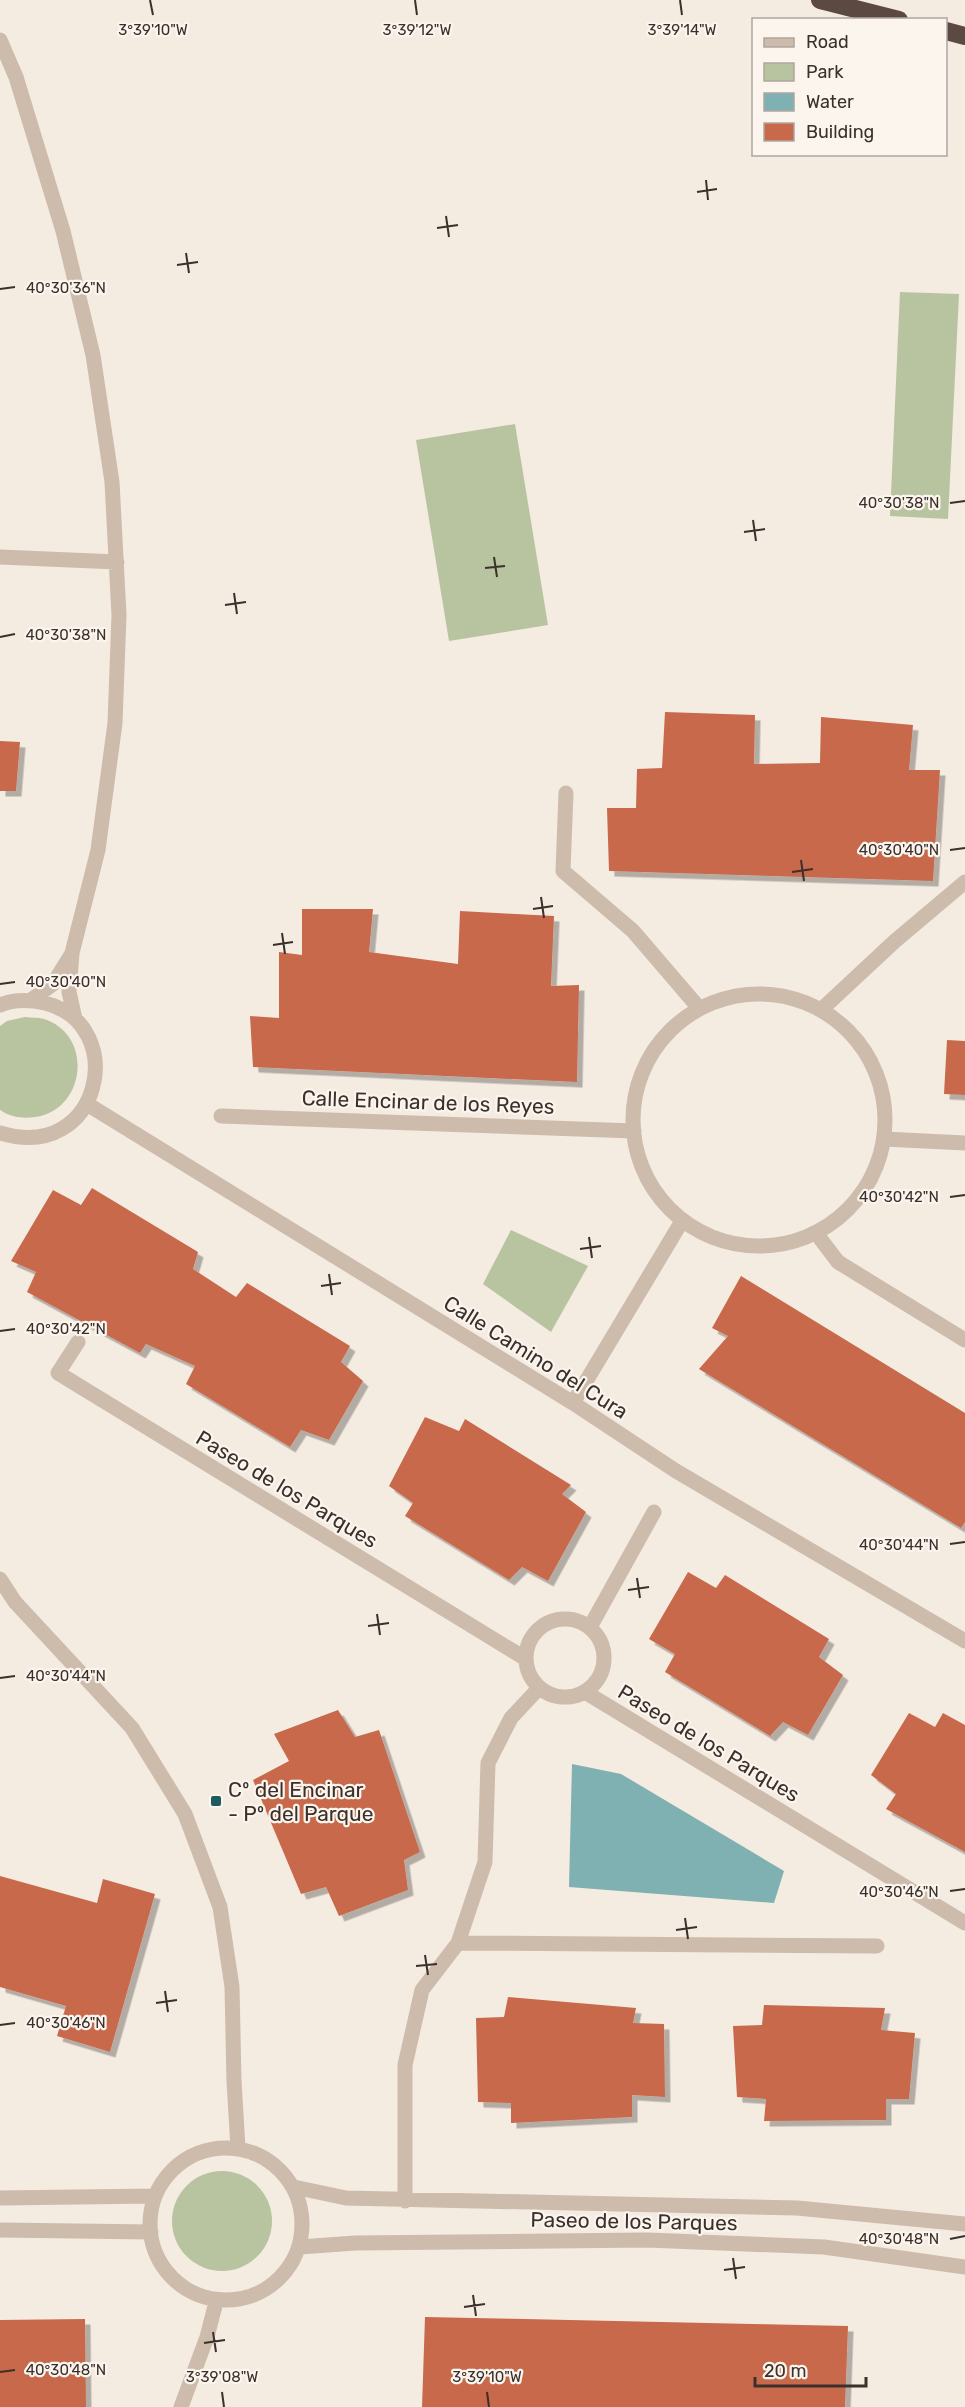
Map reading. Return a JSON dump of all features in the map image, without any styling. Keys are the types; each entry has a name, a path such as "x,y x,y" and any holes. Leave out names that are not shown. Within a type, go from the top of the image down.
{"highway":[{"path":"820,0 891,18"},
{"path":"947,32 965,36"}],"street":[{"path":"0,40 16,77 63,231 93,355 112,482 119,615 115,723 98,850 72,953 69,992 75,1019 92,1045 96,1075 87,1104 70,1124 46,1136 20,1139 0,1133"},
{"path":"0,557 117,562"},
{"path":"566,794 563,871 633,931 699,1008"},
{"path":"822,1009 895,941 965,882"},
{"path":"31,1000 53,984 72,953"},
{"path":"739,995 782,995 822,1009 855,1036 878,1072 887,1113 882,1153 865,1191 837,1221 816,1233 800,1240 760,1247 719,1240 682,1221 654,1192 637,1155 632,1112 642,1071 665,1034 699,1008 739,995"},
{"path":"0,1005 31,1000 55,1006 75,1019"},
{"name":"Calle Camino del Cura","path":"87,1104 573,1403 676,1471 965,1641"},
{"name":"Calle Encinar de los Reyes","path":"220,1116 634,1131"},
{"path":"884,1139 965,1143"},
{"path":"573,1403 682,1221"},
{"path":"816,1233 838,1262 965,1340"},
{"name":"Paseo de los Parques","path":"78,1342 58,1373 526,1659"},
{"path":"590,1627 654,1512"},
{"path":"0,1579 15,1602 132,1728 185,1814 220,1907 232,1987 238,2148"},
{"path":"562,1619 577,1620 590,1627 599,1638 604,1653 603,1668 597,1681 585,1692 570,1697 553,1695 539,1688 530,1675 526,1659 528,1644 536,1632 548,1623 562,1619"},
{"path":"405,2201 405,2065 422,1990 458,1943 485,1862 488,1763 511,1718 539,1688"},
{"name":"Paseo de los Parques","path":"585,1692 965,1923"},
{"path":"458,1943 877,1946"},
{"path":"238,2148 271,2161 294,2187 303,2216 300,2247 282,2278 252,2298 216,2302 190,2294 157,2262 151,2232 154,2196 163,2178 180,2161 196,2152 238,2148"},
{"name":"Paseo de los Parques","path":"294,2187 346,2198 797,2208 965,2224"},
{"path":"0,2198 154,2196"},
{"path":"0,2230 151,2232"},
{"name":"Paseo de los Parques","path":"300,2247 355,2243 646,2240 824,2247 965,2267"},
{"path":"181,2407 207,2337 216,2302"}],"green space":[{"path":"900,292 959,294 948,519 890,516"},
{"path":"515,424 548,625 449,641 416,440"},
{"path":"25,1017 44,1019 60,1028 71,1040 77,1055 77,1071 73,1087 65,1101 52,1111 26,1118 12,1116 0,1110 0,1026 7,1021"},
{"path":"511,1230 588,1266 551,1332 483,1284"},
{"path":"222,2171 241,2175 257,2186 268,2202 272,2221 268,2240 257,2256 241,2267 222,2271 203,2267 187,2256 176,2240 172,2221 176,2202 187,2186 203,2175"}],"water":[{"path":"572,1764 621,1774 784,1871 774,1903 569,1887"}],"building":[{"path":"665,712 755,715 754,764 820,763 821,717 913,725 909,770 940,770 933,881 609,871 607,808 636,808 637,769 662,768"},
{"path":"0,741 20,742 16,791 0,791"},
{"path":"302,909 373,909 369,952 458,964 460,911 554,916 551,986 579,985 577,1082 253,1067 250,1016 279,1018 279,952 302,955"},
{"path":"947,1040 965,1041 965,1095 944,1094"},
{"path":"92,1188 198,1252 193,1269 236,1297 247,1283 350,1346 341,1362 363,1381 329,1440 301,1430 290,1447 186,1384 195,1366 146,1344 140,1353 27,1292 36,1272 11,1261 53,1190 81,1205"},
{"path":"741,1276 965,1413 965,1522 961,1528 699,1369 728,1336 712,1328"},
{"path":"425,1417 459,1431 465,1419 571,1485 562,1494 586,1512 548,1581 522,1567 509,1580 405,1516 413,1503 389,1486"},
{"path":"688,1572 716,1588 725,1575 829,1639 819,1657 843,1675 808,1735 783,1722 770,1736 665,1672 675,1654 649,1639"},
{"path":"338,1710 355,1737 379,1730 420,1852 404,1860 408,1890 339,1916 326,1887 301,1894 253,1780 289,1761 274,1734"},
{"path":"909,1713 935,1727 943,1713 965,1725 965,1852 886,1809 896,1794 871,1775"},
{"path":"0,1876 97,1903 103,1879 155,1894 110,2052 57,2036 66,2006 0,1987"},
{"path":"508,1997 636,2008 633,2023 664,2024 665,2097 632,2095 632,2117 511,2123 511,2103 478,2102 476,2018 504,2017"},
{"path":"764,2005 885,2008 881,2030 915,2033 909,2099 886,2099 886,2120 764,2121 766,2099 737,2097 733,2026 762,2025"},
{"path":"425,2317 848,2326 845,2407 422,2407"},
{"path":"85,2319 86,2407 0,2407 0,2320"}],"place":[{"name":"Cº del Encinar - Pº del Parque","path":"216,1801"}]}
